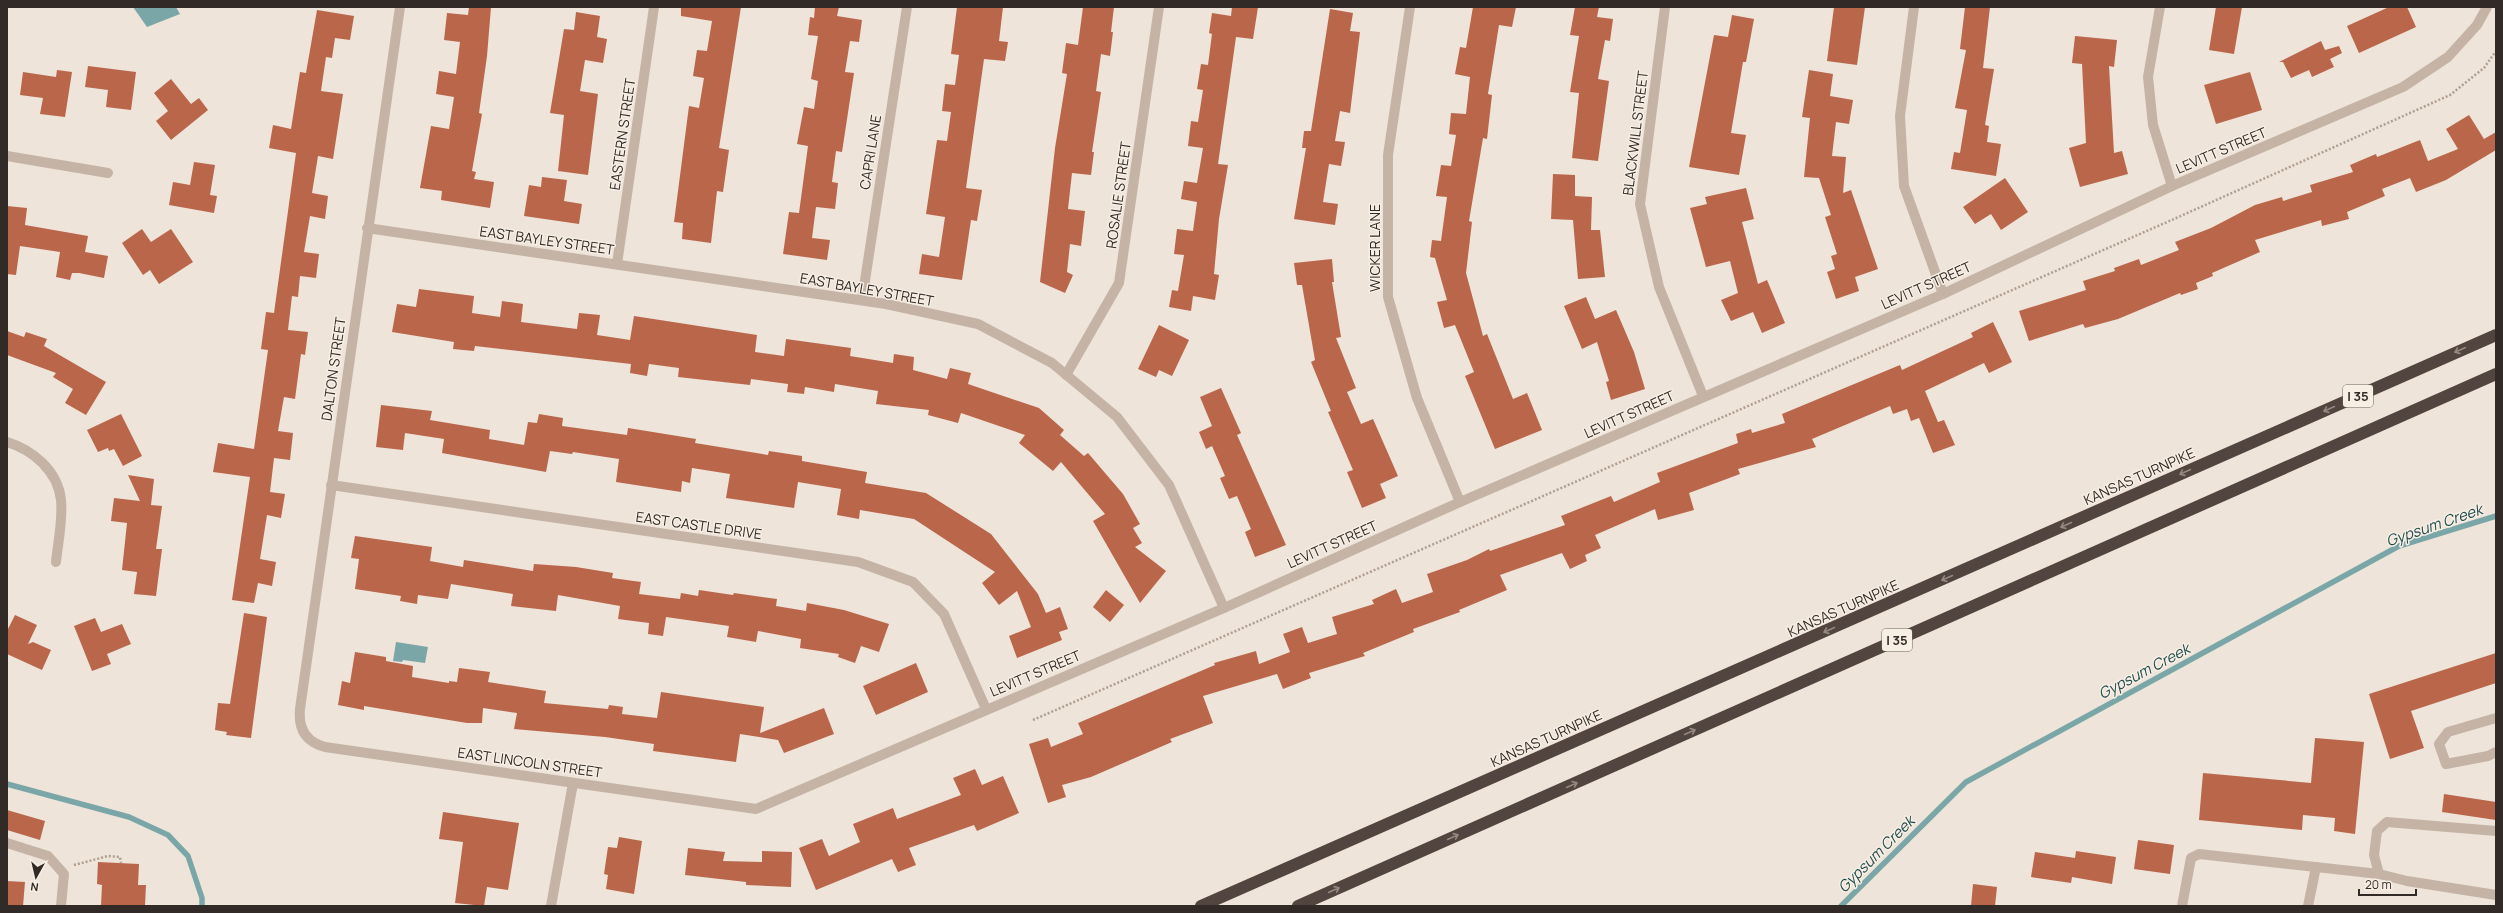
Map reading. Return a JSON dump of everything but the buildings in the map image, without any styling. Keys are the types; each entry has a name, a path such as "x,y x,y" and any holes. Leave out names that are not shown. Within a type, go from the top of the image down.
{"highway":[{"name":"KANSAS TURNPIKE","path":"1201,906 2496,335"},
{"name":"I 35","path":"1298,906 2496,374"}],"street":[{"name":"DALTON STREET","path":"304,734 300,723 300,710 367,228 400,7"},
{"name":"EASTERN STREET","path":"617,264 654,7"},
{"name":"CAPRI LANE","path":"862,300 907,7"},
{"name":"ROSALIE STREET","path":"1066,375 1119,283 1159,7"},
{"name":"WICKER LANE","path":"1410,7 1388,155 1388,297 1417,398 1460,502"},
{"name":"BLACKWILL STREET","path":"1665,7 1640,204 1659,287 1703,396"},
{"path":"1914,7 1900,116 1904,186 1943,294"},
{"path":"2160,7 2148,77 2153,125 2172,186"},
{"name":"LEVITT STREET","path":"756,809 1224,608 1460,502 1703,396 1943,294 2172,186 2403,87 2448,57 2478,25 2487,7"},
{"path":"7,156 108,173"},
{"name":"EAST BAYLEY STREET","path":"367,228 862,300 978,324 1052,363 1117,417 1169,486 1224,608"},
{"path":"7,442 23,447 34,455 54,480 61,500 56,562"},
{"name":"EAST CASTLE DRIVE","path":"331,485 858,562 913,582 944,614 986,709"},
{"path":"2496,718 2448,732 2439,744 2446,764 2488,756 2496,752"},
{"name":"EAST LINCOLN STREET","path":"304,734 312,742 325,747 756,809"},
{"path":"551,906 573,783"},
{"path":"2378,874 2374,855 2377,831 2387,822 2496,832"},
{"path":"7,844 48,856 64,874 61,906"},
{"path":"2182,906 2191,858 2199,854 2378,874 2407,881 2496,895"},
{"path":"2308,906 2316,867"}],"path":[{"path":"1033,720 2138,235 2450,94 2484,68 2496,51"},
{"path":"60,870 108,856 120,857 121,863"}],"water":[{"path":"133,7 176,7 180,14 147,27"},
{"path":"396,642 428,647 425,663 403,660 402,662 393,661"}],"waterway":[{"name":"Gypsum Creek","path":"1841,906 1966,782 2399,546 2496,516"},
{"path":"7,784 129,817 168,835 188,856 202,898 202,906"}]}
